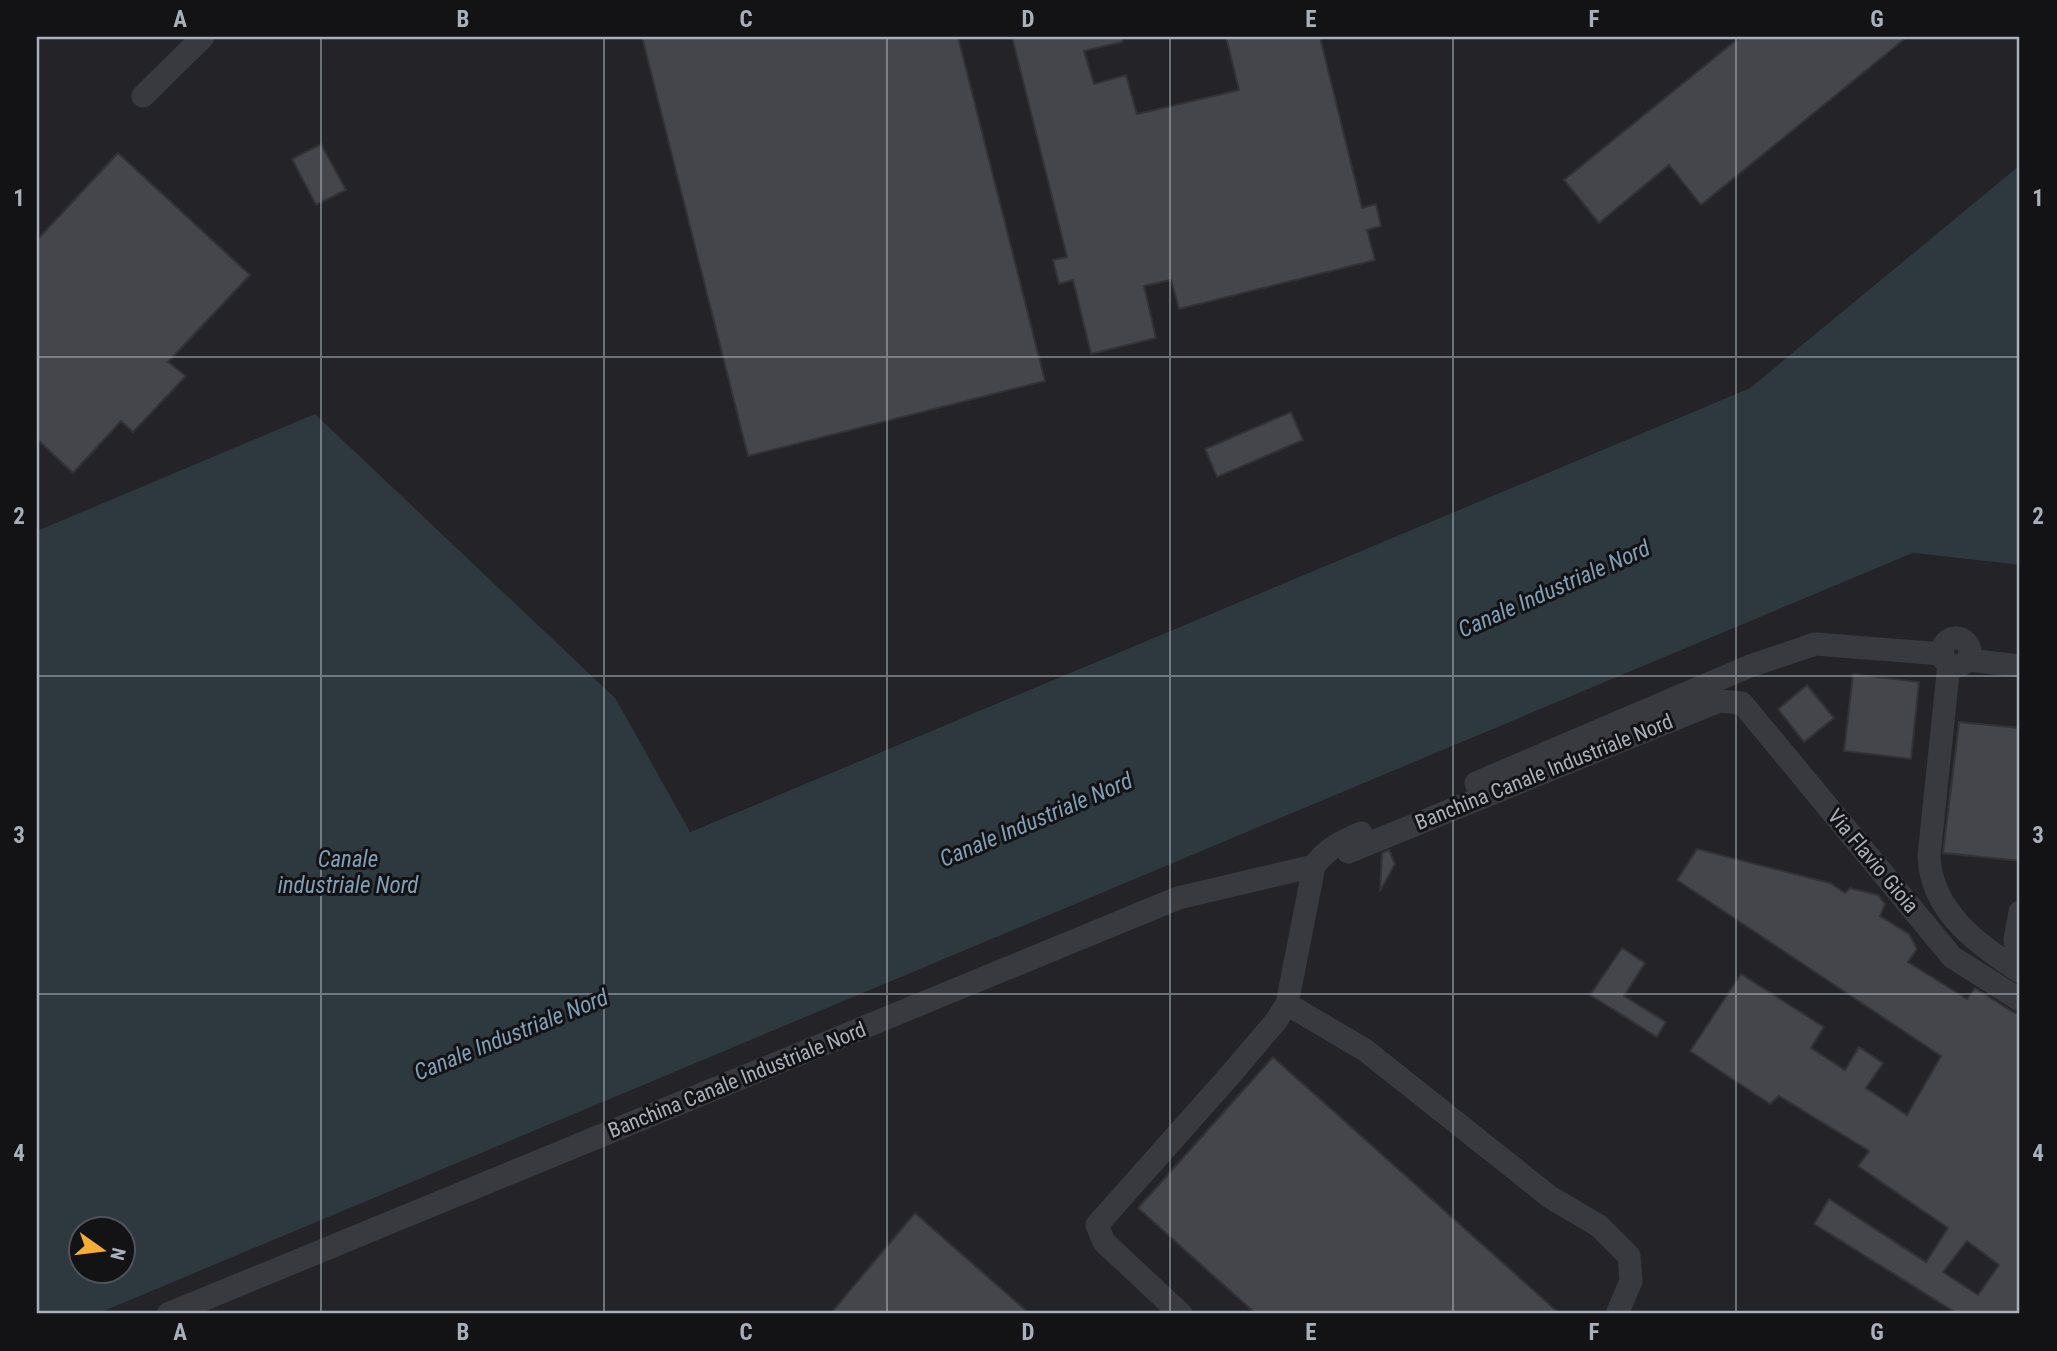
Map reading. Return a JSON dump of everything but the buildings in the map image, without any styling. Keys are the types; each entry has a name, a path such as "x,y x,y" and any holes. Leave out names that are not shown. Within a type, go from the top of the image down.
{"street":[{"path":"143,96 203,37"},
{"path":"1181,1314 1104,1242 1097,1225 1231,1074 1287,1004 1314,866 1322,855 1339,842 1750,666 1810,645 1823,643 2020,666"},
{"path":"1953,659 1930,868 1935,890 1946,910 1988,950 2019,971"},
{"name":"Banchina Canale Industriale Nord","path":"1348,852 1719,701 1742,703"},
{"name":"Via Flavio Gioia","path":"1742,703 1952,957 2020,1000"},
{"name":"Banchina Canale Industriale Nord","path":"168,1314 1178,898 1314,866"},
{"path":"2019,971 2015,939 2020,912"},
{"path":"1988,950 2015,939"},
{"path":"1287,1004 1365,1050 1550,1197 1599,1226 1629,1256 1630,1281 1617,1314"}],"shaded area":[{"path":"37,37 2020,37 2020,165 1750,388 689,832 616,699 37,531"},
{"path":"1913,553 2020,565 2020,1314 97,1314"}],"water":[{"name":"Canale industriale Nord","path":"2020,165 2020,565 1913,553 97,1314 37,1314 37,531 315,414 616,699 690,832 1750,388"}],"water label":[{"name":"Canale Industriale Nord","path":"1554,589"},
{"name":"Canale Industriale Nord","path":"1036,820"},
{"name":"Canale Industriale Nord","path":"511,1035"}]}
